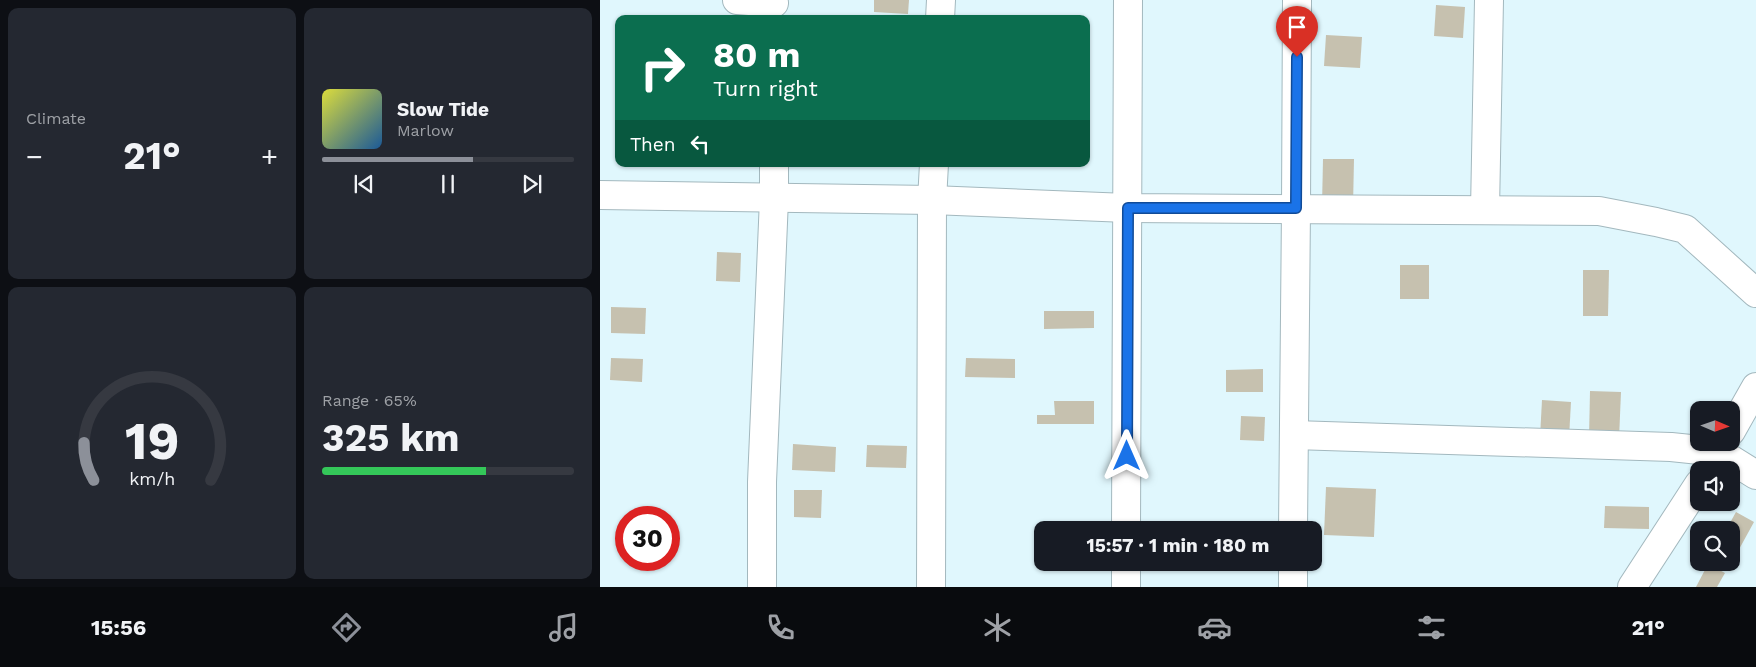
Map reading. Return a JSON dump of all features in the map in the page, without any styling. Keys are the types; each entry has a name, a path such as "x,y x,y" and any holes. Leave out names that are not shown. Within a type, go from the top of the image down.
{"street":[{"path":"737,0 774,7"},
{"path":"940,15 941,0"},
{"path":"1126,521 1128,0"},
{"path":"1293,521 1297,0"},
{"path":"1485,210 1489,0"},
{"path":"762,587 762,482 774,167"},
{"path":"932,587 932,200 934,167"},
{"path":"600,195 932,200 1128,208 1599,211 1685,229 1756,293"},
{"path":"1740,416 1756,388"},
{"path":"1294,435 1690,448"},
{"path":"1724,451 1756,475"},
{"path":"1632,587 1690,498"},
{"path":"1126,571 1126,587"},
{"path":"1293,571 1293,587"}],"building":[{"path":"874,0 909,0 908,14 874,12"},
{"path":"1436,5 1465,7 1463,38 1434,36"},
{"path":"1326,35 1362,37 1360,68 1324,66"},
{"path":"1323,159 1354,159 1353,207 1322,206"},
{"path":"717,252 741,253 740,282 716,281"},
{"path":"1400,265 1429,265 1429,299 1400,299"},
{"path":"1583,270 1609,270 1608,316 1583,316"},
{"path":"611,307 646,308 645,334 611,333"},
{"path":"1044,311 1094,311 1094,328 1044,329"},
{"path":"611,358 643,359 642,382 610,380"},
{"path":"966,358 1015,359 1015,378 965,377"},
{"path":"1263,369 1263,392 1226,392 1226,370"},
{"path":"1590,391 1621,392 1619,439 1589,438"},
{"path":"1542,400 1571,402 1569,438 1540,437"},
{"path":"1054,401 1094,401 1094,424 1037,424 1037,415 1055,415"},
{"path":"1241,416 1265,417 1264,441 1240,440"},
{"path":"793,444 836,447 835,472 792,470"},
{"path":"867,445 907,446 906,468 866,467"},
{"path":"1326,487 1376,489 1374,537 1324,535"},
{"path":"794,490 822,490 821,518 794,517"},
{"path":"1605,506 1649,507 1649,529 1604,528"},
{"path":"1736,512 1754,522 1740,548 1740,521 1731,521"},
{"path":"1704,571 1721,571 1725,573 1717,587 1696,587"}],"route":[{"path":"1127,456 1128,208 1296,208 1297,57"}]}
